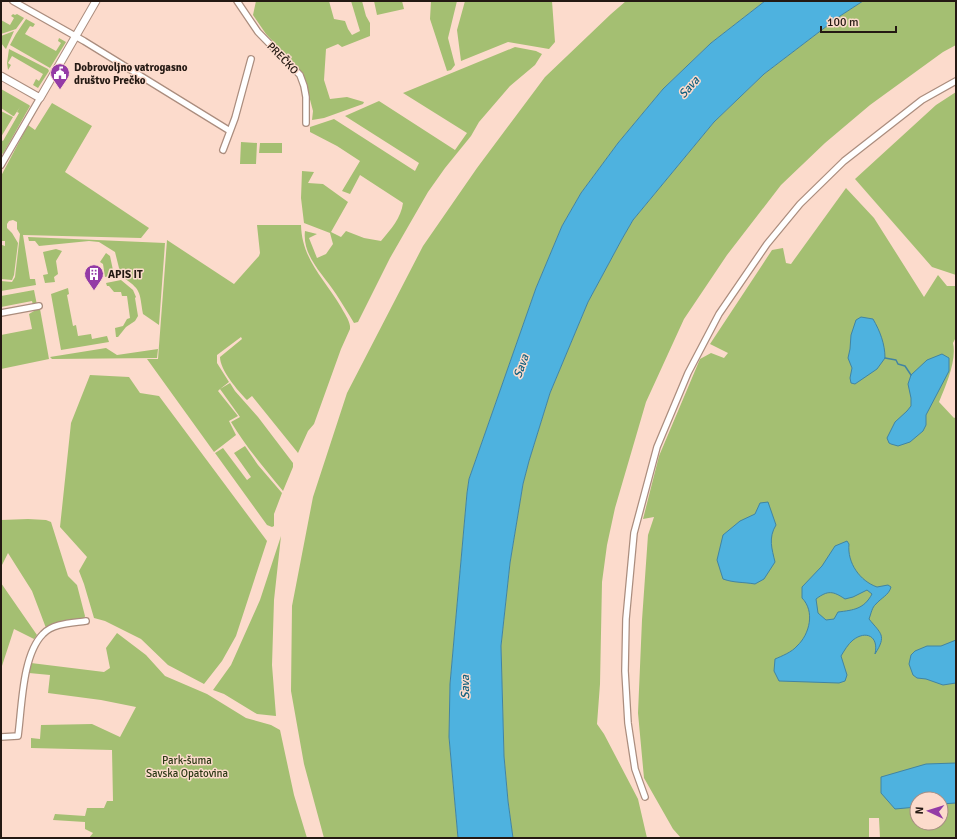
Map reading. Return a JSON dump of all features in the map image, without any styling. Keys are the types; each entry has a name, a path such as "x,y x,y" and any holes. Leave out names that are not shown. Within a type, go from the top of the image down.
{"street":[{"path":"13,1 76,37 230,131"},
{"path":"1,165 96,1"},
{"name":"PREČKO","path":"237,1 258,32 300,75 306,97 306,123"},
{"path":"224,150 251,59"},
{"path":"1,76 40,98"},
{"path":"645,797 635,769 629,730 625,671 626,619 634,532 656,447 688,373 719,314 766,244 800,204 844,162 922,100 956,81"},
{"path":"1,313 39,306"},
{"path":"1,737 18,736 28,662 32,650 43,633 56,626 86,621"}],"green space":[{"path":"256,1 329,1 334,19 345,21 352,35 360,31 351,1 362,1 366,16 370,23 370,36 342,47 338,44 326,49 324,80 330,99 347,97 364,102 363,104 324,118 312,120 313,111 303,73 266,34 253,15"},
{"path":"374,1 402,1 404,9 377,15"},
{"path":"431,1 457,1 448,38 455,65 451,70 447,71 430,19"},
{"path":"465,1 552,1 555,42 549,49 508,42 461,61 457,30"},
{"path":"626,1 765,1 711,43 663,89 618,143 581,193 562,226 536,288 469,479 467,493 450,684 449,737 458,838 324,838 304,764 291,691 292,606 313,497 347,393 423,246 477,168 545,77"},
{"path":"863,1 956,1 956,45 943,52 870,105 825,143 781,185 727,255 684,319 646,402 615,508 607,545 602,582 600,684 597,724 604,734 638,799 647,838 513,838 504,756 501,646 510,563 523,484 529,461 550,393 588,302 633,220 714,122 764,74 840,16"},
{"path":"13,14 17,14 24,18 16,29 1,34 1,20 10,25 14,18 11,16"},
{"path":"26,19 35,24 33,27 30,26 25,34 56,51 61,43 58,41 59,38 66,42 50,68 10,45"},
{"path":"14,31 6,49 1,43 1,36"},
{"path":"515,47 536,51 542,54 535,65 510,86 479,122 471,136 428,192 390,258 358,322 354,323 336,294 314,264 307,249 305,231 317,234 309,238 317,258 326,254 333,244 330,233 304,223 301,198 302,171 314,172 308,183 323,184 348,202 331,232 341,237 346,231 364,238 381,241 398,218 403,203 360,175 350,194 342,191 360,161 337,146 310,132 310,127 334,119 415,171 419,163 345,116 379,101 455,150 467,133 403,93"},
{"path":"9,49 48,69 49,71 38,88 33,85 36,79 39,81 43,74 12,56 8,63 11,65 8,70 7,63"},
{"path":"1,89 30,106 3,154 1,153 1,140 3,141 19,113 17,112 20,107 14,116 1,108"},
{"path":"956,92 956,275 932,267 855,179 936,105"},
{"path":"52,103 92,126 65,172 149,228 141,238 23,235 30,279 35,279 36,285 1,291 1,281 12,282 15,277 20,234 17,229 17,222 13,220 9,221 7,228 18,243 14,275 12,280 1,279 2,245 5,246 5,241 1,241 1,176 28,125 35,130"},
{"path":"1,111 13,117 1,137"},
{"path":"241,142 257,143 256,164 240,164"},
{"path":"260,143 282,143 282,153 259,153"},
{"path":"846,188 874,218 924,297 938,275 947,286 956,286 956,337 953,343 954,350 952,365 939,402 954,418 956,417 956,838 880,838 879,818 869,818 869,838 681,838 673,829 644,778 638,713 642,620 648,535 654,517 643,519 659,456 700,359 711,353 724,358 728,353 710,344 772,250 783,248 786,263 791,264"},
{"path":"257,225 301,225 302,237 310,259 346,316 350,329 341,349 314,424 308,431 298,453 252,396 247,400 239,391 223,368 220,357 242,339 241,337 217,355 217,363 229,382 218,391 238,416 229,421 236,435 214,452 147,359 158,359 167,240 234,284 259,256"},
{"path":"28,237 165,243 159,325 143,314 140,296 136,288 121,276 115,252 99,242 89,241 39,246 35,241 29,241"},
{"path":"56,249 62,251 56,261 58,274 54,277 55,282 45,283 43,275 48,274 43,252"},
{"path":"106,253 110,256 114,275 105,277 103,264 100,262"},
{"path":"121,280 133,290 136,297 138,316 135,321 126,327 118,337 116,337 115,328 123,326 127,319 130,318 127,296 122,296 121,292 114,292 109,286 107,286 106,283"},
{"path":"68,288 69,294 67,295 73,326 76,325 78,336 91,334 92,339 107,336 109,342 61,350 51,294"},
{"path":"34,290 37,305 33,305 32,301 1,307 1,296"},
{"path":"34,309 40,309 49,359 1,369 1,335 32,329 29,314 34,311"},
{"path":"106,348 117,355 158,349 157,358 52,359 50,357"},
{"path":"90,375 129,377 140,393 159,396 267,541 236,636 222,661 204,684 168,665 141,639 105,621 94,618 79,571 87,557 60,527 71,423"},
{"path":"230,383 293,463 293,467 283,491 249,449 231,422 240,417 220,389"},
{"path":"245,446 258,465 282,493 274,514 274,526 272,527 267,525 215,453 223,448 247,480 251,477 234,453"},
{"path":"1,520 46,520 51,522 68,576 77,585 85,616 84,619 46,628 32,591 8,553 1,567"},
{"path":"281,536 274,600 272,665 276,716 257,714 224,694 213,690 231,665 260,600"},
{"path":"1,583 37,635 34,639 14,629 1,669"},
{"name":"Park-šuma Savska Opatovina","path":"117,633 146,655 165,676 207,694 246,718 271,725 280,730 294,795 307,838 89,838 93,833 85,829 85,822 53,820 55,814 85,816 87,808 104,808 107,801 113,801 112,750 31,748 31,738 40,739 41,725 92,724 120,737 136,707 101,700 48,693 50,675 29,673 31,663 104,672 110,668 106,648"}],"water":[{"name":"Sava","path":"765,1 863,1 840,16 764,74 714,122 633,220 588,302 550,393 529,461 523,484 510,563 501,646 504,756 513,838 458,838 449,737 450,684 467,493 469,479 536,288 562,226 581,193 618,143 663,89 711,43"},
{"path":"861,317 873,319 882,338 885,358 877,369 855,384 851,383 850,378 852,368 848,358 851,335 856,320"},
{"path":"942,354 949,358 949,371 926,415 926,425 923,431 910,442 898,446 889,443 887,438 895,422 911,406 908,384 911,375 927,360"},
{"path":"768,502 776,525 771,539 775,562 764,579 755,584 723,579 717,560 723,535 740,521 755,514 760,503"},
{"path":"847,541 849,544 852,564 860,576 877,587 888,585 891,587 887,594 874,607 869,619 881,635 882,639 879,648 875,654 875,643 870,636 867,635 862,635 849,643 841,656 847,675 845,681 839,683 779,681 774,671 775,659 787,654 795,648 808,629 810,616 809,609 802,598 802,587 822,566 835,546","holes":["867,590 872,594 862,606 838,612 834,619 826,620 818,613 816,599 824,594 834,593 845,599"]},
{"path":"956,640 956,683 943,685 926,679 917,678 913,675 909,664 911,655 915,651 927,646 941,646"},
{"path":"956,763 956,803 949,803 949,791 909,791 909,808 895,809 881,793 881,777 926,764"}],"waterway":[{"path":"885,358 896,360 898,364 905,366 911,375"}],"place":[{"name":"Dobrovoljno vatrogasno društvo Prečko","path":"60,90"},
{"name":"APIS IT","path":"94,291"}]}
